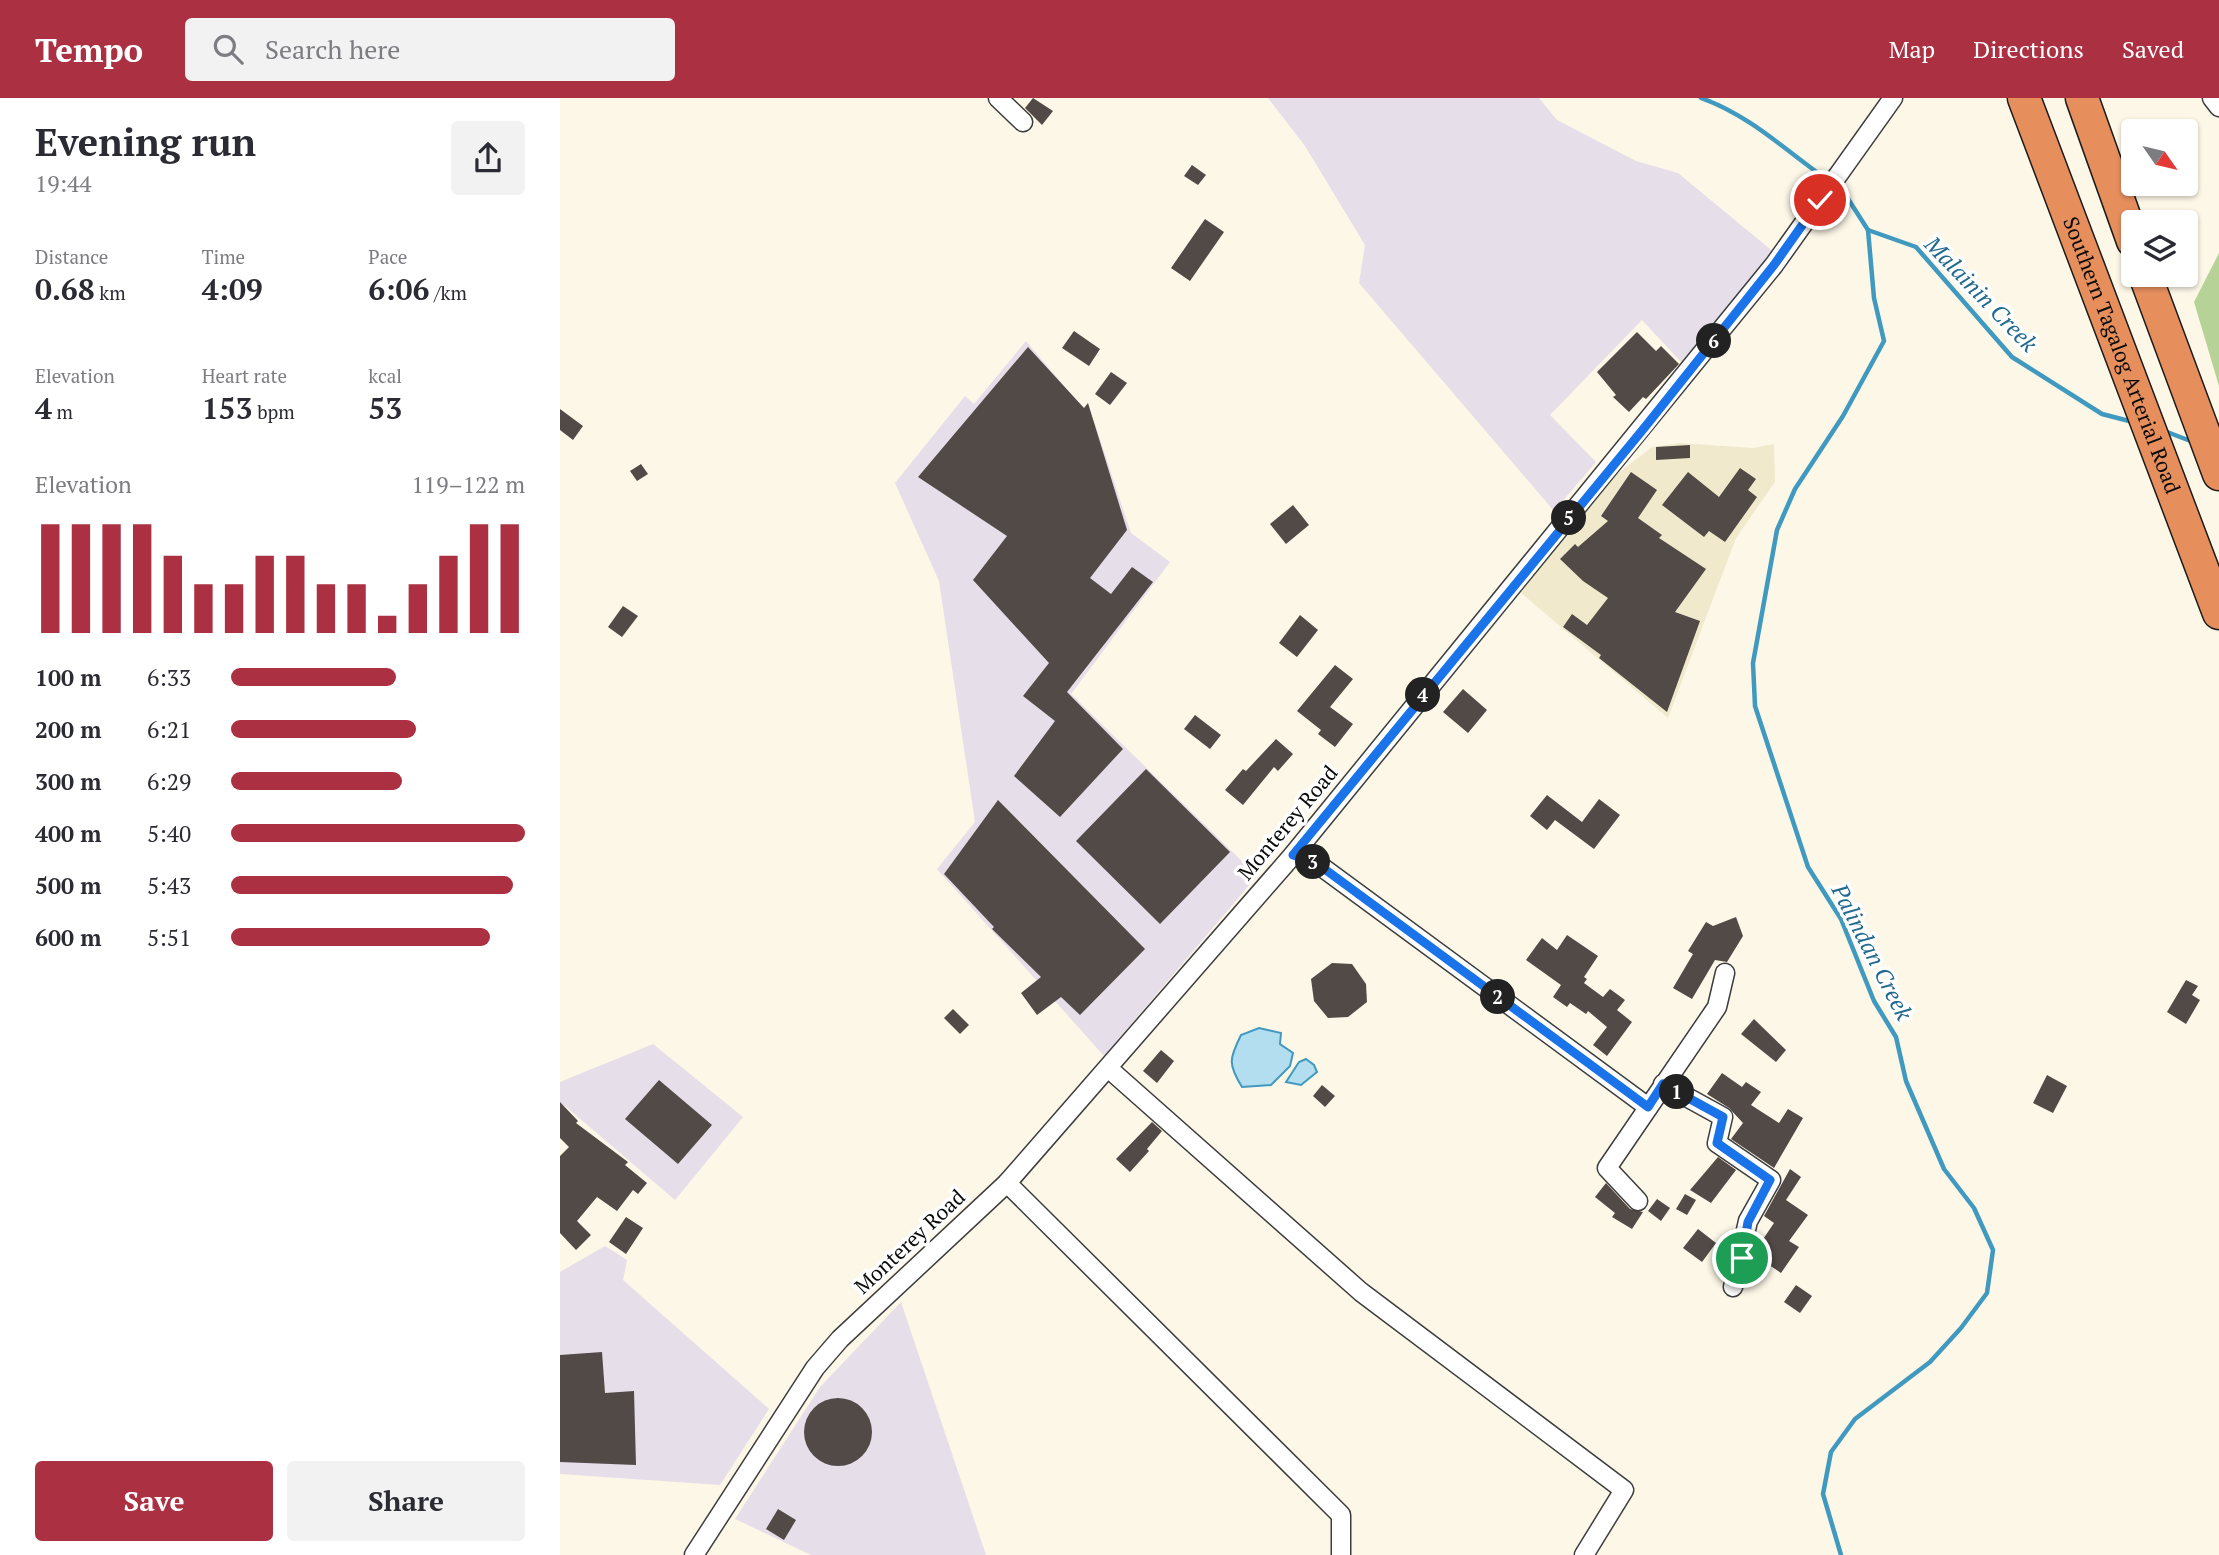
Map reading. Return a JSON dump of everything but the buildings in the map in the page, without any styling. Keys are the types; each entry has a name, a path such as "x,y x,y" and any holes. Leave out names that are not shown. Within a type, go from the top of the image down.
{"highway":[{"path":"2083,100 2122,210"},
{"name":"Southern Tagalog Arterial Road","path":"2026,103 2219,613"},
{"path":"2149,287 2219,474"}],"street":[{"path":"998,98 1023,122"},
{"name":"Monterey Road","path":"694,1555 823,1358 850,1329 1007,1182 1293,855 1645,427 1774,265 1893,98"},
{"path":"2212,98 2219,107"},
{"path":"1293,855 1315,862 1648,1107"},
{"path":"1638,1201 1606,1168 1717,1007 1725,973"},
{"path":"1108,1068 1361,1292 1624,1490 1584,1555"},
{"path":"1663,1084 1723,1117 1717,1143 1770,1180 1748,1222 1733,1287"},
{"path":"1007,1182 1341,1515 1340,1555"}],"shaded area":[{"path":"1268,98 1539,98 1557,120 1636,161 1678,173 1776,254 1682,363 1642,320 1550,415 1596,462 1554,511 1359,283 1365,245 1305,146"},
{"path":"1026,341 1094,421 1131,533 1170,562 1071,694 1257,876 1104,1056 937,869 975,822 939,581 895,483 965,396 974,404"},
{"path":"1680,443 1753,448 1774,444 1775,482 1736,538 1668,718 1521,593 1608,481 1652,447"},
{"path":"653,1044 743,1117 675,1200 564,1105 560,1108 560,1082"},
{"path":"605,1246 627,1260 623,1280 769,1409 720,1485 560,1474 560,1272"},
{"path":"901,1302 986,1555 811,1555 735,1519 820,1387"}],"green space":[{"path":"2219,253 2219,386 2194,302"}],"water":[{"path":"1259,1028 1281,1033 1280,1044 1293,1053 1290,1066 1271,1085 1242,1087 1232,1067 1232,1056 1241,1035"},
{"path":"1306,1059 1314,1065 1317,1072 1301,1085 1286,1082 1299,1062"}],"waterway":[{"path":"1701,98 1752,124 1829,181"},
{"name":"Palindan Creek","path":"1836,186 1843,191 1868,230 1874,298 1884,341 1843,416 1795,489 1777,530 1753,663 1755,706 1808,867 1841,919 1874,1001 1896,1037 1906,1081 1944,1169 1974,1208 1993,1250 1987,1293 1961,1328 1930,1362 1855,1419 1831,1452 1823,1494 1841,1555"},
{"name":"Malainin Creek","path":"1868,230 1916,247 2012,357 2102,414 2133,422"},
{"name":"Malainin Creek","path":"2162,430 2193,442"}],"route":[{"path":"1742,1258 1748,1222 1770,1180 1717,1143 1723,1117 1663,1084 1648,1107 1315,862 1293,855 1645,427 1774,265 1820,200"}]}
